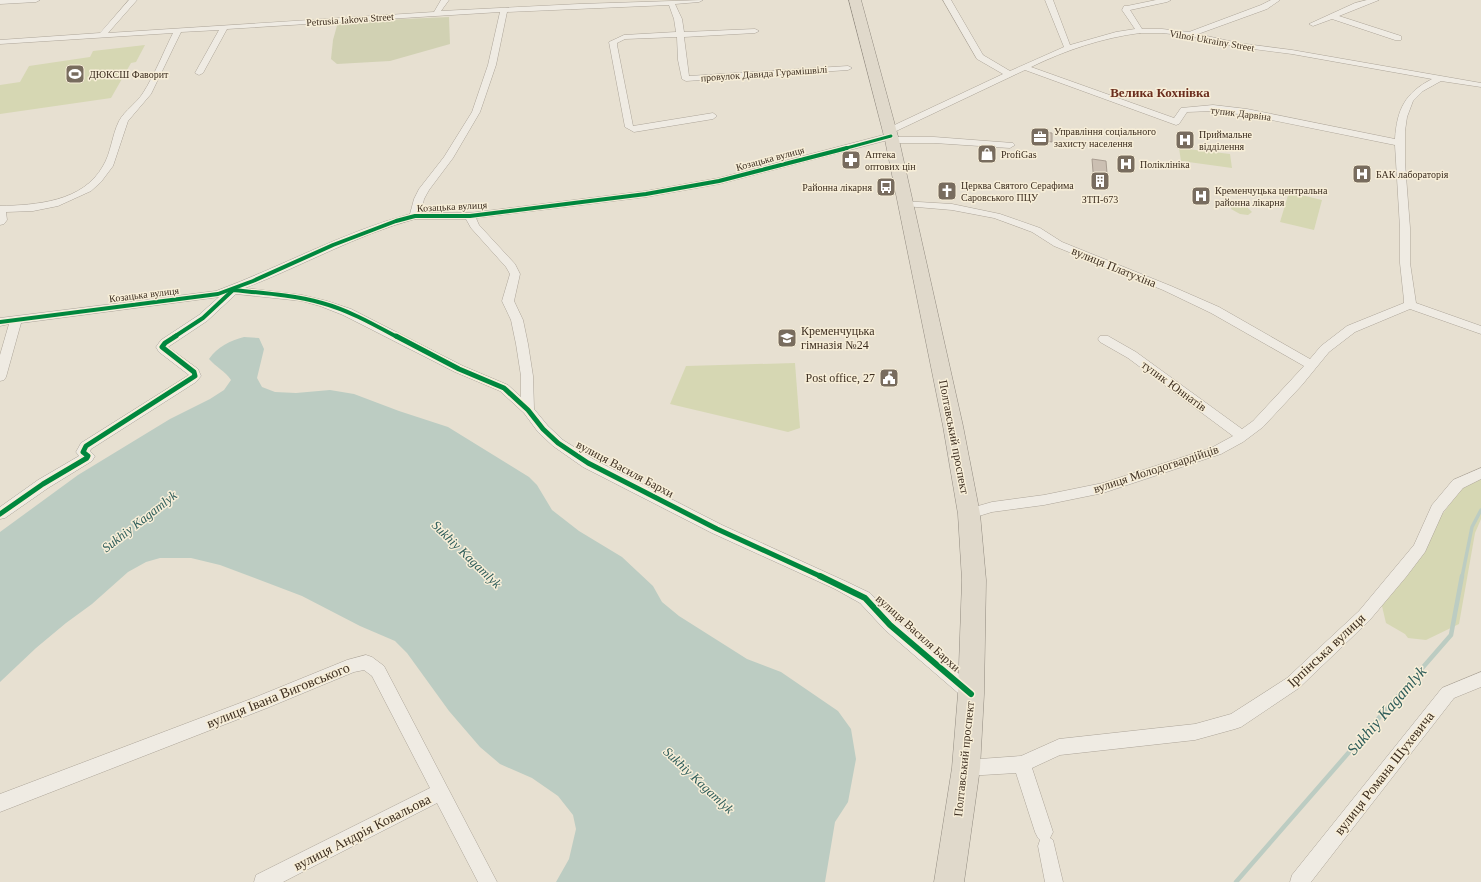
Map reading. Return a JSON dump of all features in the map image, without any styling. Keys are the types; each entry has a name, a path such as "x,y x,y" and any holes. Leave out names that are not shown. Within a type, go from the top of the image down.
{"highway":[{"name":"Полтавський проспект","path":"855,0 891,136 951,419 969,514 974,580 971,694 966,768 949,882"}],"street":[{"path":"0,2 36,0"},
{"path":"102,35 133,0"},
{"path":"436,14 445,0"},
{"path":"415,216 419,199 424,189 468,129 476,112 509,10 517,0"},
{"name":"Petrusia Iakova Street","path":"0,42 436,14 670,3 699,0"},
{"path":"947,0 980,57 1009,74"},
{"path":"1049,0 1061,34 1068,48"},
{"path":"1140,31 1128,14 1126,10 1127,8 1167,0"},
{"path":"1190,34 1264,7 1276,0"},
{"path":"1347,0 1366,4"},
{"path":"1313,24 1358,5 1366,4 1375,0"},
{"name":"провулок Давида Гурамішвілі","path":"670,3 673,6 681,36 682,61 686,79 848,68"},
{"path":"1332,16 1398,38"},
{"path":"199,73 224,27"},
{"path":"0,222 2,220 1,209 33,208 55,204 88,189 98,180 108,166 124,120 147,94 178,30"},
{"name":"Vilnoi Ukrainy Street","path":"891,136 1009,74 1068,48 1116,34 1140,31 1162,31 1190,34 1238,45 1292,52 1481,85"},
{"path":"713,116 634,129 629,127 613,42 624,38 755,32"},
{"name":"тупик Дарвіна","path":"1024,67 1176,122 1184,110 1213,108 1292,120 1400,143"},
{"path":"1440,78 1420,89 1408,101 1401,120 1400,143 1405,225 1405,264 1410,295 1410,305 1481,330"},
{"path":"891,136 1010,145"},
{"name":"Козацька вулиця","path":"0,322 218,294 233,290 333,245 396,221 415,216 470,216 683,188 750,173 891,136"},
{"name":"вулиця Платухіна","path":"905,203 952,207 996,216 1036,230 1058,244 1167,288 1215,310 1312,365"},
{"path":"470,216 475,226 511,266 515,274 508,301 517,320 522,344 527,376 528,410"},
{"path":"0,514 43,484 87,458 88,456 83,452 86,446 192,379 195,376 194,372 163,350 162,347 165,343 214,309 233,290"},
{"name":"вулиця Василя Бархи","path":"233,290 302,298 324,303 347,312 428,351 459,369 504,388 528,410 543,429 558,443 588,463 717,529 840,585 865,598 890,625 971,694"},
{"name":"вулиця Молодогвардійців","path":"969,514 992,507 1044,500 1103,488 1216,451 1242,436 1258,424 1325,349 1351,329 1410,305"},
{"path":"0,377 16,319"},
{"name":"тупик Юннатів","path":"1104,339 1132,355 1242,436"},
{"name":"Ірпінська вулиця","path":"1022,764 1059,747 1195,732 1235,721 1242,717 1293,683 1364,616 1401,573 1420,548 1437,509 1441,504 1458,484 1481,473"},
{"name":"вулиця Івана Виговського","path":"0,803 261,703 353,665 366,662 378,671 488,882"},
{"name":"вулиця Романа Шухевича","path":"1299,882 1448,693 1481,680"},
{"path":"966,768 1022,764 1045,839 1054,882"},
{"name":"вулиця Андрія Ковальова","path":"263,882 440,792"}],"green space":[{"path":"449,17 450,44 390,61 337,64 331,59 333,40 338,22"},
{"name":"ДЮКСШ Фаворит","path":"145,45 136,62 131,63 111,98 0,114 0,85 20,82 29,66 90,57 93,51"},
{"path":"1179,148 1230,154 1232,168 1181,161"},
{"path":"1289,192 1322,200 1314,230 1280,222"},
{"path":"1232,205 1246,206 1252,212 1248,215 1240,214 1231,209"},
{"path":"795,363 800,428 788,432 670,404 686,366"},
{"path":"1481,478 1481,519 1475,533 1459,624 1426,640 1408,638 1405,634 1386,623 1381,602 1404,579 1426,550 1438,520 1462,488"}],"water":[{"path":"244,337 259,338 264,349 257,378 262,387 275,392 296,393 330,390 354,394 448,427 529,477 537,485 552,510 579,531 622,557 653,586 662,602 679,616 747,659 781,672 838,711 851,729 856,759 848,802 835,822 825,882 556,882 569,859 576,829 573,815 558,796 532,778 500,764 480,747 449,711 407,653 395,641 360,626 302,596 220,565 191,558 160,558 146,562 128,572 92,604 36,648 0,682 0,532 78,475 170,419 210,399 224,390 231,380 209,359 216,351 225,345"}],"building":[{"path":"1040,132 1052,133 1052,142 1040,140"},
{"path":"1092,159 1106,161 1108,185 1094,184"}],"waterway":[{"name":"Sukhiy Kagamlyk","path":"1462,577 1472,527 1481,510"},
{"name":"Sukhiy Kagamlyk","path":"1236,882 1451,635 1462,576"}],"cycle path":[{"path":"0,322 218,294 253,281 333,245 396,221 415,216 470,216 646,194 719,181 891,136"},
{"path":"0,514 43,484 87,458 88,456 83,452 86,446 192,379 195,376 194,372 162,347 165,343 203,318 233,290 302,298 323,303 347,312 459,369 504,388 528,410 543,429 558,443 588,463 717,529 840,585 865,598 890,625 971,694"}],"place":[{"name":"ДЮКСШ Фаворит","path":"75,74"},
{"name":"Управління соціального захисту населення","path":"1040,137"},
{"name":"Приймальне відділення","path":"1185,140"},
{"name":"ProfiGas","path":"987,154"},
{"name":"Аптека оптових цін","path":"851,160"},
{"name":"Поліклініка","path":"1126,164"},
{"name":"БАК лабораторія","path":"1362,174"},
{"name":"ЗТП-673","path":"1100,181"},
{"name":"Районна лікарня","path":"886,187"},
{"name":"Церква Святого Серафима Саровського ПЦУ","path":"947,191"},
{"name":"Кременчуцька центральна районна лікарня","path":"1201,196"},
{"name":"Кременчуцька гімназія №24","path":"787,338"},
{"name":"Post office, 27","path":"889,378"}],"district":[{"name":"Велика Кохнівка","path":"1160,92"}]}
